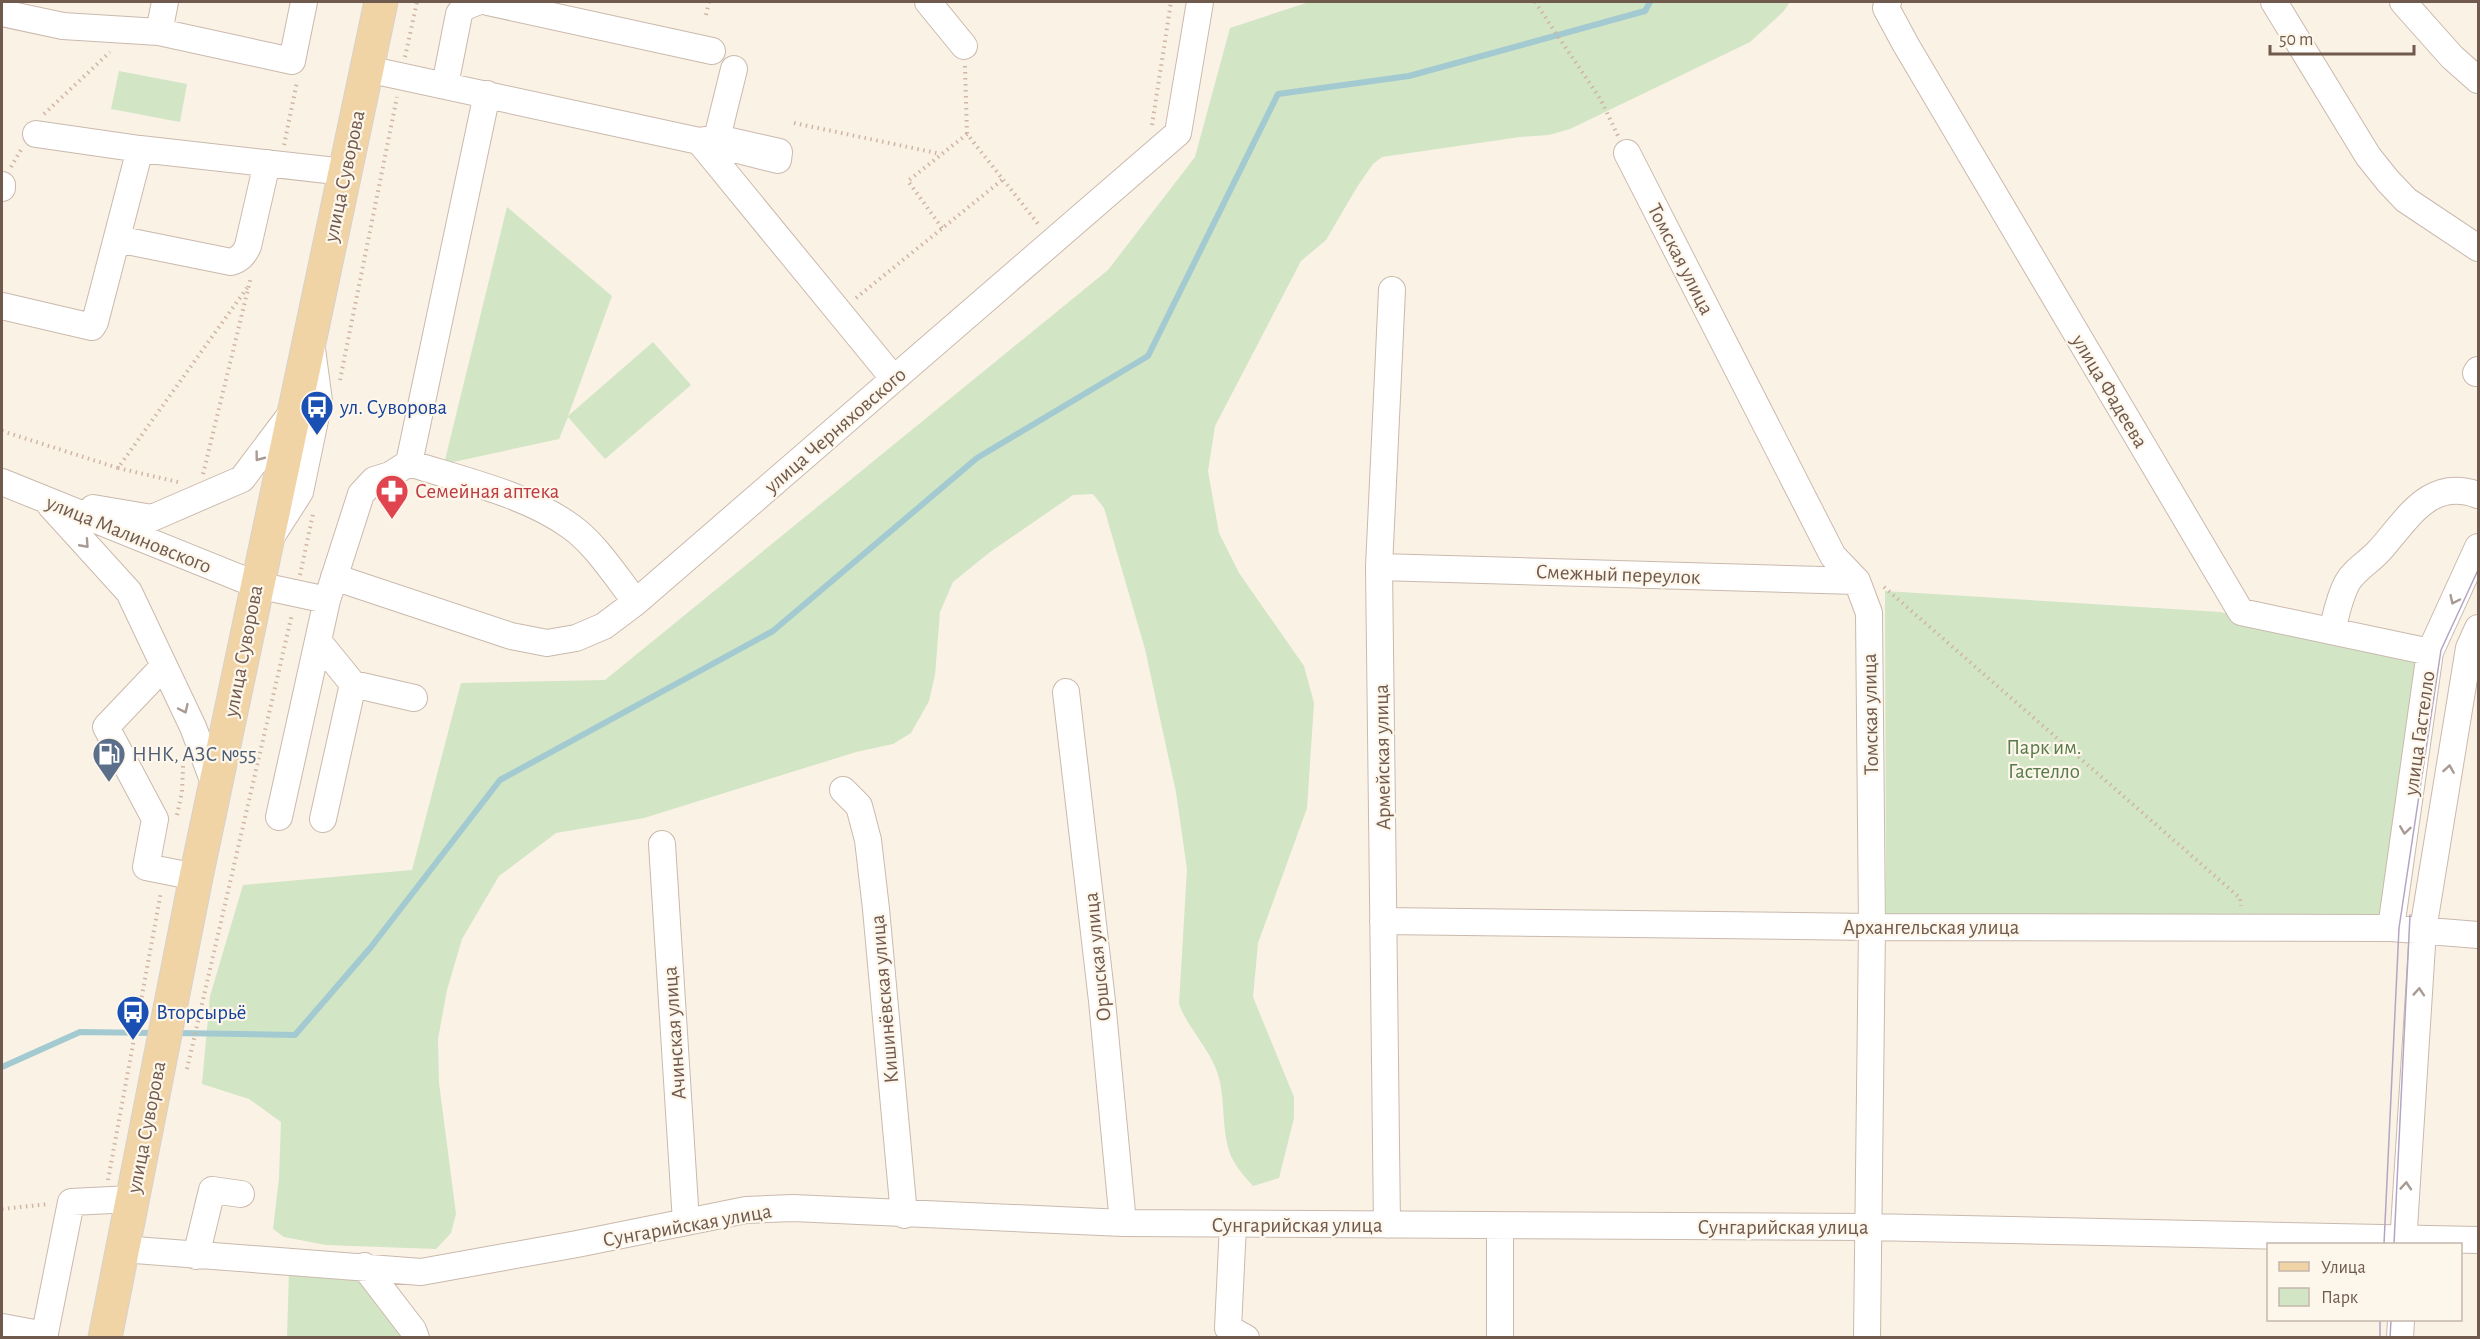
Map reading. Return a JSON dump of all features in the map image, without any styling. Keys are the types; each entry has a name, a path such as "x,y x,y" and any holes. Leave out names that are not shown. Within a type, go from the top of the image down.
{"main road":[{"name":"улица Суворова","path":"105,1338 122,1250 118,1200 181,874 216,788 381,2"}],"street":[{"path":"159,32 165,2"},
{"path":"2,13 63,26 159,32 292,61 304,2"},
{"path":"445,85 459,14 464,7 477,2"},
{"path":"928,2 964,46"},
{"name":"улица Черняховского","path":"330,589 511,636 547,643 576,638 604,626 636,602 1178,133 1200,2"},
{"name":"улица Фадеева","path":"1888,2 1886,8 1906,45 2241,612 2430,652"},
{"path":"2274,2 2368,156 2388,182 2406,200 2478,248"},
{"path":"2403,2 2452,57 2478,80"},
{"path":"502,3 712,51"},
{"path":"367,69 708,139 776,234 894,379"},
{"path":"708,139 734,69"},
{"path":"279,817 330,589 361,494 374,480 390,475 409,463 487,94"},
{"path":"33,134 140,149 345,172"},
{"path":"2,306 92,327 140,149"},
{"name":"Томская улица","path":"1627,153 1833,556 1857,581 1869,612 1872,927 1867,1338"},
{"path":"117,239 231,262 238,260 244,255 248,246 267,163"},
{"name":"Армейская улица","path":"1387,1225 1379,567 1392,290"},
{"path":"265,546 300,492 319,401 310,334"},
{"path":"46,500 152,518 242,479 294,410"},
{"path":"409,463 528,502 550,513 572,527 586,541 636,602"},
{"name":"улица Малиновского","path":"2,482 257,585 330,589"},
{"path":"2332,632 2338,606 2352,575 2380,550 2411,512 2438,493 2449,490 2478,495"},
{"path":"46,500 129,592 193,728 216,788"},
{"name":"улица Гастелло","path":"2391,928 2430,652 2478,548"},
{"name":"Смежный переулок","path":"1379,567 1857,581"},
{"path":"318,641 353,684 414,698"},
{"path":"2403,1242 2423,930 2475,642"},
{"path":"164,666 106,727 155,819 146,867 181,874"},
{"path":"323,819 353,684"},
{"name":"Оршская улица","path":"1066,692 1102,1001 1123,1223"},
{"name":"Кишинёвская улица","path":"843,790 859,806 868,840 904,1215"},
{"name":"Ачинская улица","path":"662,844 686,1222"},
{"name":"Архангельская улица","path":"1383,921 1872,927 2391,928 2478,935"},
{"path":"196,1256 212,1190 241,1194"},
{"path":"2,1327 45,1336 70,1202 118,1200"},
{"name":"Сунгарийская улица","path":"122,1250 364,1266 421,1272 746,1210 793,1208 904,1215 1123,1223 1868,1227 2403,1242 2478,1240"},
{"path":"1233,1225 1228,1329 1246,1338"},
{"path":"1500,1226 1500,1338"},
{"path":"364,1266 408,1322 416,1338"},
{"path":"2400,1338 2401,1321"}],"path":[{"path":"706,15 709,2"},
{"path":"1152,128 1171,2"},
{"path":"1535,2 1601,100 1627,153"},
{"path":"2,186 42,117 113,49"},
{"path":"794,123 942,154"},
{"path":"942,228 908,181 967,135 1044,230"},
{"path":"847,305 1002,180"},
{"path":"118,468 249,285"},
{"path":"2,430 118,468 188,484"},
{"path":"1857,581 1881,584 2240,898 2241,928"},
{"path":"177,816 182,792 182,757"},
{"path":"118,1200 181,874"},
{"path":"2,1209 70,1202"}],"green space":[{"path":"1309,2 1790,2 1783,12 1750,42 1570,129 1549,135 1520,137 1382,157 1373,164 1357,187 1326,240 1301,261 1215,426 1208,471 1219,533 1239,573 1304,666 1314,703 1307,808 1258,943 1253,997 1294,1097 1294,1118 1279,1178 1253,1186 1233,1160 1226,1135 1216,1069 1179,1004 1187,869 1176,792 1145,649 1104,508 1093,494 1073,495 990,552 953,582 940,612 935,675 929,701 911,733 893,744 856,752 644,818 556,833 499,876 462,939 447,990 438,1039 439,1083 456,1214 451,1233 436,1249 326,1245 284,1237 273,1229 279,1178 281,1122 249,1099 202,1084 210,996 243,885 412,870 461,683 605,680 1108,270 1195,157 1230,28"},
{"path":"119,71 187,84 180,122 111,109"},
{"path":"507,207 612,296 568,416 653,342 691,385 605,459 568,417 559,439 444,464"},
{"name":"Парк им. Гастелло","path":"1885,591 2220,612 2425,656 2386,922 1886,916"},
{"path":"289,1271 355,1276 403,1338 287,1338"}],"waterway":[{"path":"175,1033 295,1035 371,947 500,780 773,631 977,458 1148,356 1278,94 1409,76 1645,11 1650,2"},
{"path":"2,1067 80,1032 155,1033"}],"tram line":[{"path":"2384,1243 2399,928 2441,650 2478,570"},
{"path":"2394,1243 2410,915"},
{"path":"2380,1321 2380,1338"},
{"path":"2390,1338 2391,1321"}],"place":[{"name":"ул. Суворова","path":"317,436"},
{"name":"Семейная аптека","path":"392,520"},
{"name":"ННК, АЗС №55","path":"109,783"},
{"name":"Вторсырьё","path":"133,1041"}]}
